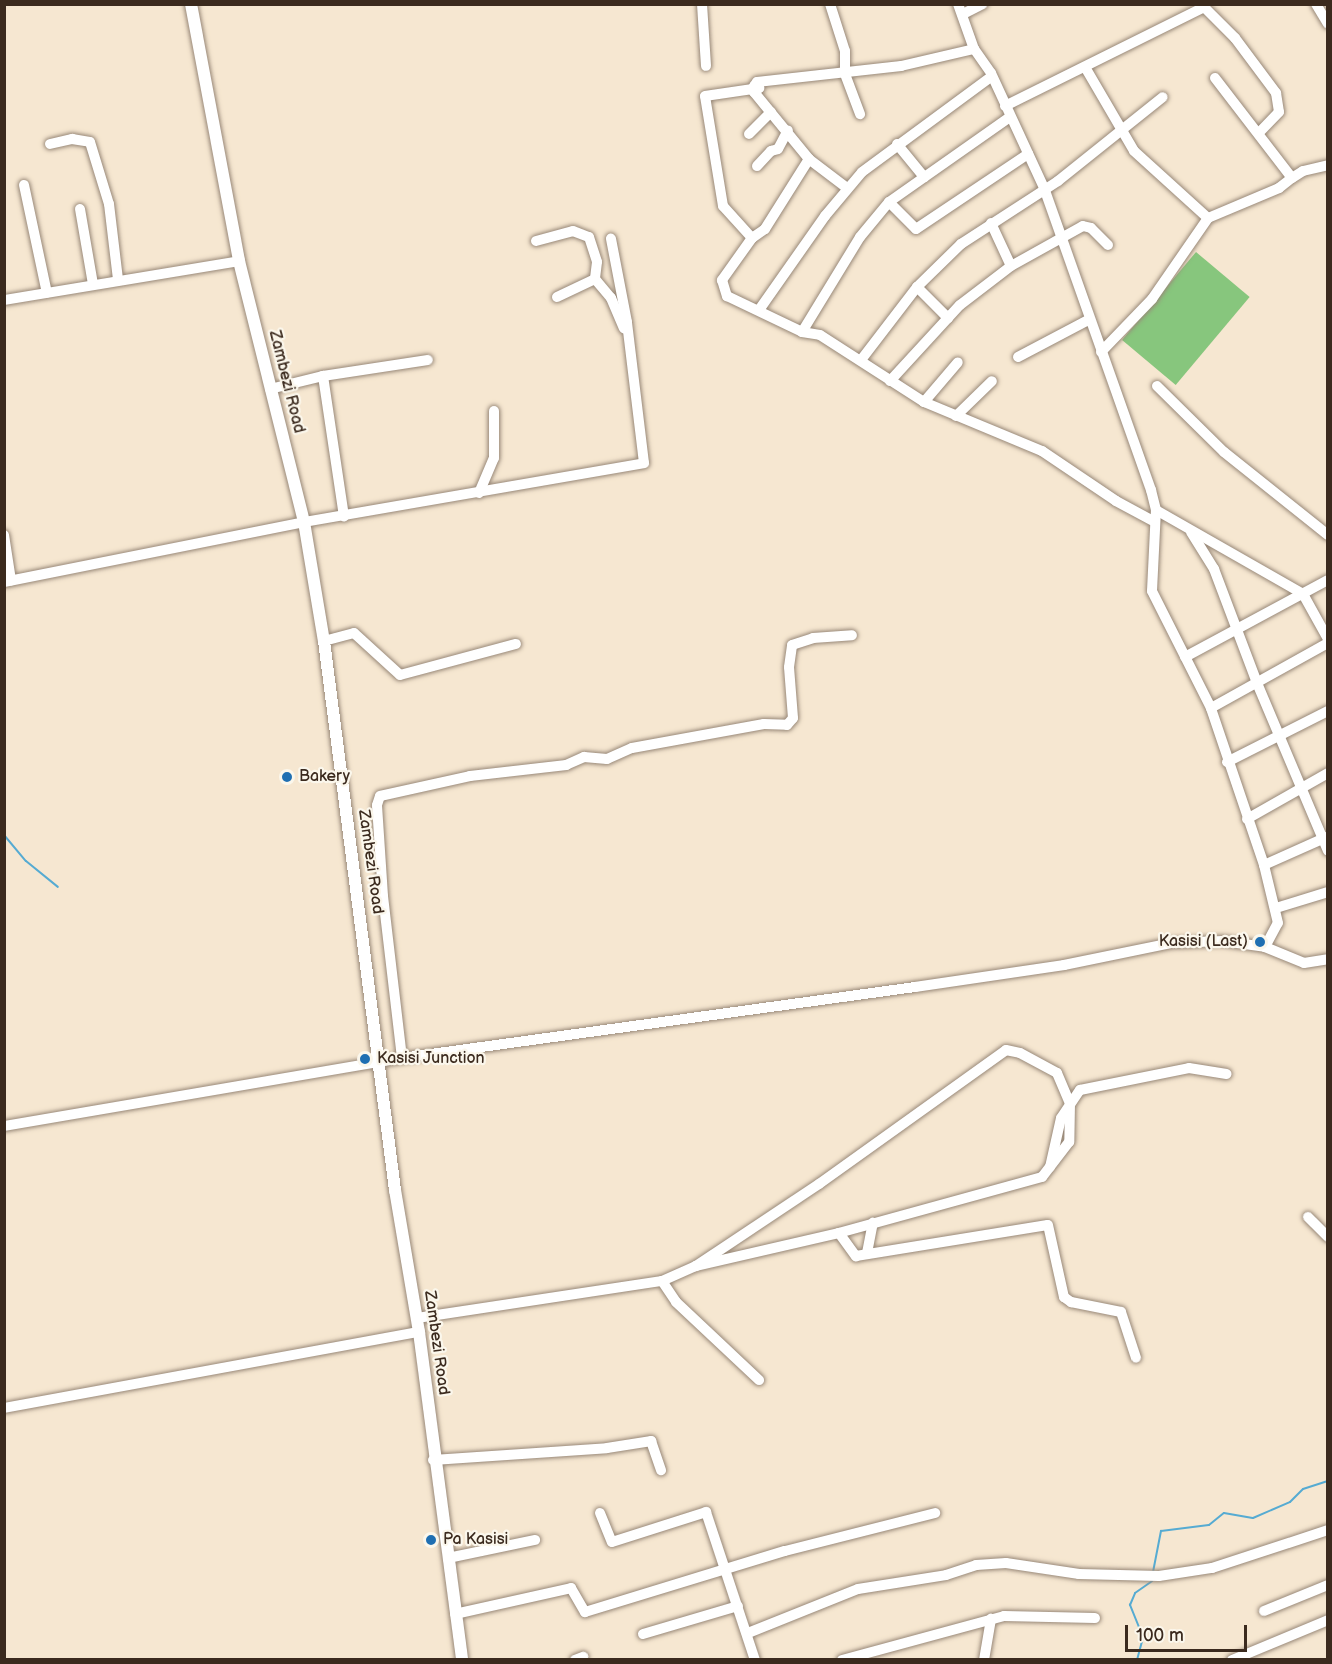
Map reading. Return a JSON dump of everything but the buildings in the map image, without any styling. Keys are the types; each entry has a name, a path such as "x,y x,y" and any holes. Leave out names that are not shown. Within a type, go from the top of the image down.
{"main road":[{"name":"Zambezi Road","path":"191,4 239,261 304,522 324,641 395,1190 417,1318 433,1460 462,1659"}],"street":[{"path":"702,4 706,66"},
{"path":"830,4 845,51 845,74 860,114"},
{"path":"982,4 960,9 974,49 991,77 1045,190 1156,516 1152,591 1211,708 1227,762 1264,865 1276,908 1278,927 1265,947"},
{"path":"1316,4 1328,24"},
{"path":"1005,106 1085,67 1192,9 1209,9 1261,71 1279,102 1279,112 1259,133"},
{"path":"759,88 754,86 766,78 845,74 974,49"},
{"path":"1085,67 1119,130 1152,169 1208,218"},
{"path":"759,310 847,188 897,144 991,77"},
{"path":"1215,78 1292,178"},
{"path":"759,88 754,92 788,130 809,159 847,188"},
{"path":"752,238 723,206 705,96 759,88"},
{"path":"861,360 917,287 961,244 1045,190 1163,97"},
{"path":"750,134 771,112"},
{"path":"802,332 860,237 889,202 1010,117"},
{"path":"757,166 771,151 778,149 788,130"},
{"path":"50,144 72,139 90,142 109,204 118,280"},
{"path":"897,144 924,177"},
{"path":"889,202 916,229 1028,154"},
{"path":"809,159 765,229 752,238 722,280 721,287 727,296 802,332 820,335 924,402 1042,451 1116,501 1191,532 1265,569 1303,594 1328,641 1211,708"},
{"path":"1101,352 1152,299 1208,218 1279,188 1303,171 1328,165"},
{"path":"24,184 46,293"},
{"path":"80,209 93,284"},
{"path":"991,223 1011,266"},
{"path":"890,381 948,318 1011,266 1087,226 1108,245"},
{"path":"4,535 8,581 304,522 644,462 625,331 611,298 595,279 593,244 584,233 561,233 536,241"},
{"path":"611,239 627,322 625,331"},
{"path":"4,300 239,261"},
{"path":"557,297 595,279"},
{"path":"917,287 948,318"},
{"path":"1018,357 1090,319"},
{"path":"270,388 323,376 428,360"},
{"path":"924,402 958,362"},
{"path":"323,376 344,516"},
{"path":"956,416 992,381"},
{"path":"1157,386 1224,452 1328,535"},
{"path":"478,493 494,458 494,411"},
{"path":"1191,532 1214,568 1257,683 1325,838 1328,851"},
{"path":"1185,657 1328,580"},
{"path":"324,641 354,633 400,675 516,644"},
{"path":"402,1058 382,885 377,805 380,796 470,776 566,765 584,757 607,759 632,748 764,724 786,725 793,718 789,667 792,645 813,638 852,635"},
{"path":"1227,762 1328,711"},
{"path":"1247,819 1328,773"},
{"path":"1264,865 1325,838"},
{"path":"1276,908 1328,892"},
{"path":"4,1126 402,1058 926,986 1064,965 1172,943 1223,941 1265,947 1304,963 1328,959"},
{"path":"417,1318 662,1281 696,1266 882,1141 1006,1050 1020,1053 1057,1074 1070,1102 1069,1142 1042,1177 839,1233 696,1266"},
{"path":"1070,1102 1080,1090 1120,1079 1189,1068 1227,1074"},
{"path":"1308,1217 1328,1237"},
{"path":"867,1253 873,1223"},
{"path":"839,1233 856,1256 1048,1225 1065,1297 1071,1302 1121,1312 1136,1358"},
{"path":"662,1281 676,1302 759,1380"},
{"path":"4,1408 419,1332"},
{"path":"433,1460 607,1448 651,1441 661,1470"},
{"path":"600,1513 612,1542 706,1512 755,1659"},
{"path":"455,1614 571,1588 585,1612 726,1571 785,1551 935,1513"},
{"path":"748,1633 858,1589 946,1575 976,1565 1006,1563 1078,1574 1169,1575 1212,1568 1328,1530"},
{"path":"447,1558 535,1540"},
{"path":"1264,1611 1328,1585"},
{"path":"643,1634 738,1606"},
{"path":"843,1659 991,1618 1022,1614 1095,1618"},
{"path":"984,1659 991,1618"},
{"path":"1232,1659 1328,1620"}],"green space":[{"path":"1196,252 1250,297 1176,385 1122,340"}],"waterway":[{"path":"4,835 26,861 58,887"},
{"path":"1153,1572 1161,1531 1209,1525 1224,1513 1253,1518 1290,1502 1303,1489 1328,1481"},
{"path":"1137,1660 1143,1637 1130,1605 1135,1593 1152,1581"}],"place":[{"name":"Bakery","path":"287,777"},
{"name":"Kasisi (Last)","path":"1260,942"},
{"name":"Kasisi Junction","path":"365,1059"},
{"name":"Pa Kasisi","path":"431,1540"}]}
